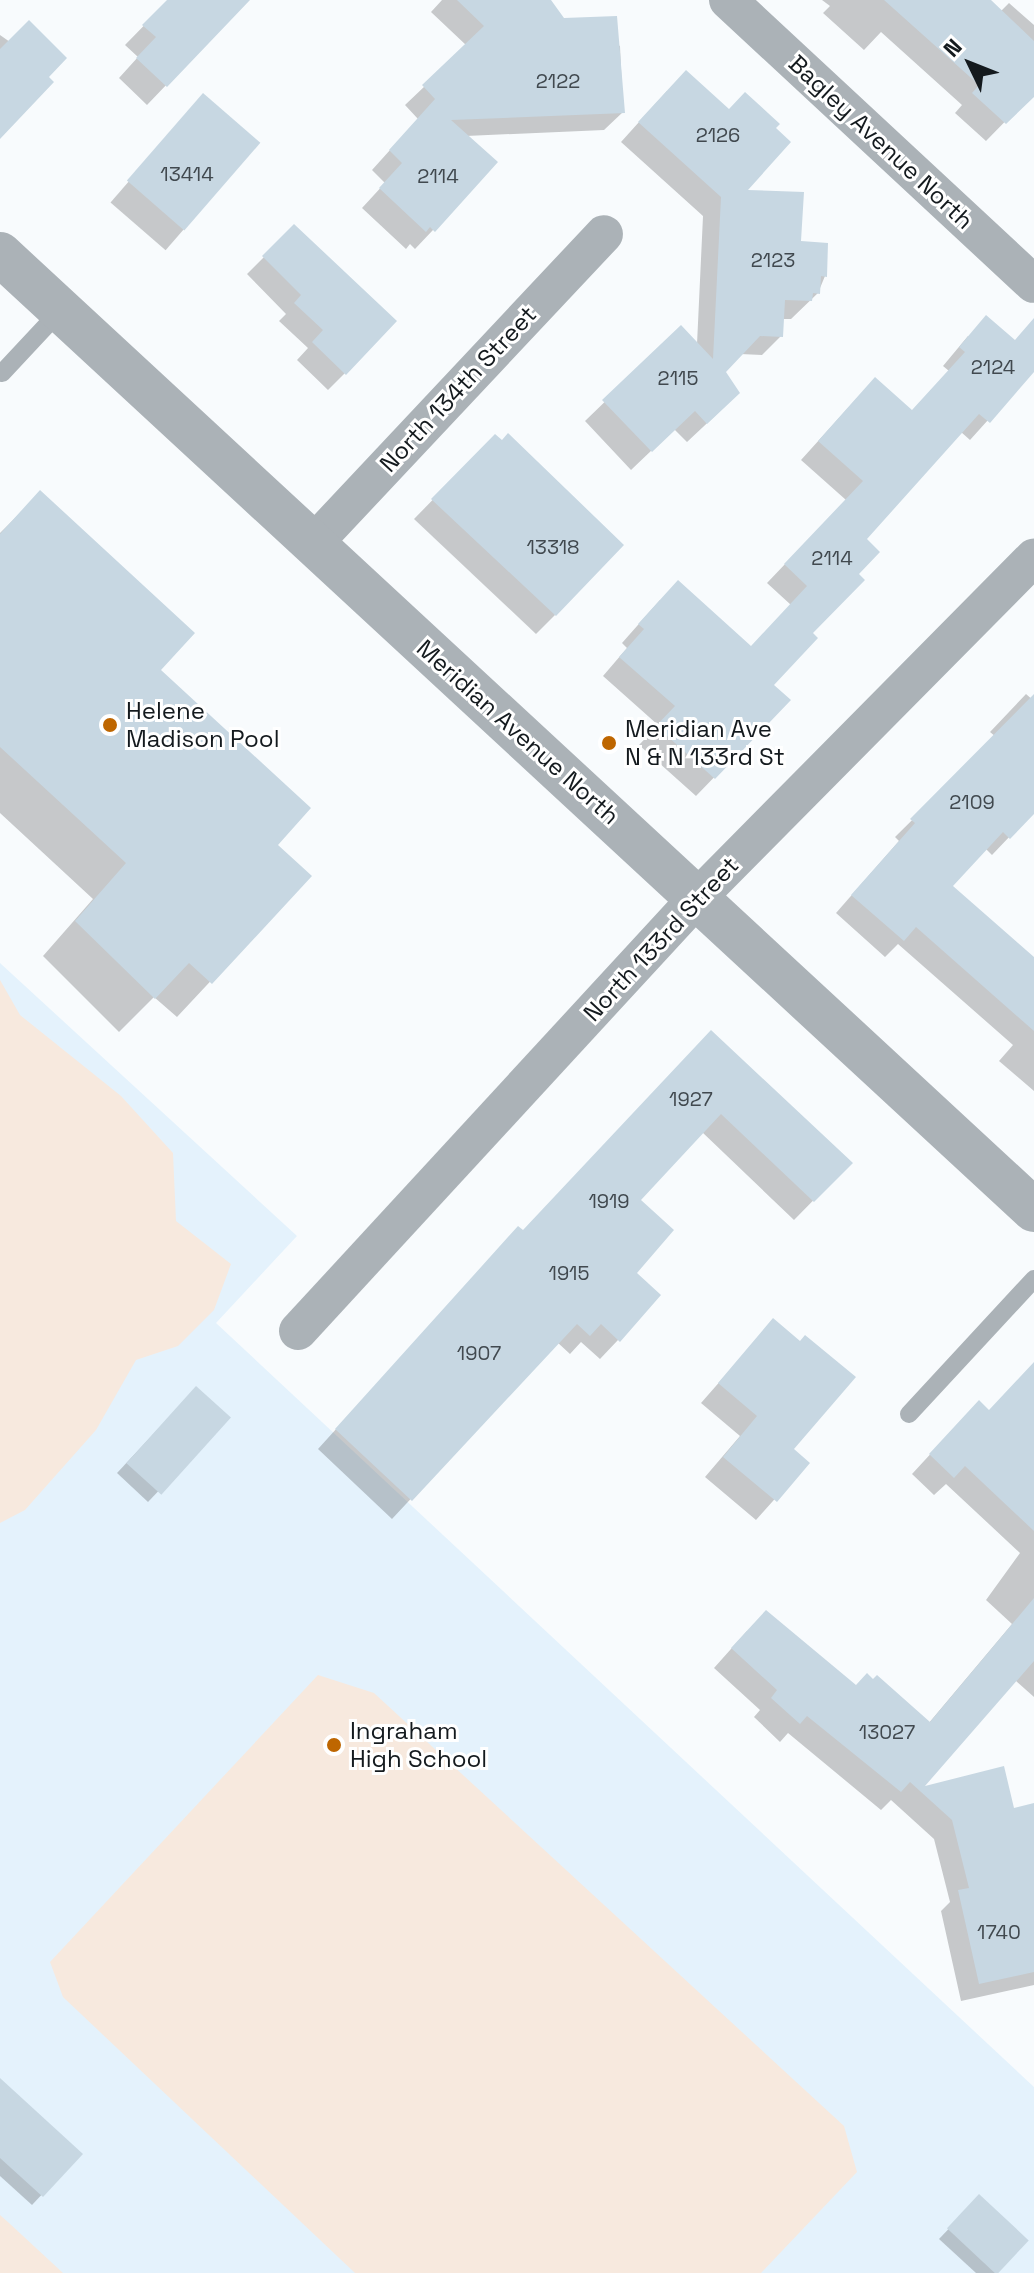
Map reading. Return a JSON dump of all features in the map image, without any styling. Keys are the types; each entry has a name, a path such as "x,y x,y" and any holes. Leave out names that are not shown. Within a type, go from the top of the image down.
{"street":[{"name":"Bagley Avenue North","path":"728,0 1034,284"},
{"name":"North 134th Street","path":"313,544 604,234"},
{"name":"Meridian Avenue North","path":"0,254 1034,1210"},
{"name":"North 133rd Street","path":"298,1331 697,898 1034,557"}],"lane":[{"path":"2,373 60,311"},
{"path":"909,1414 1034,1279"}],"shaded area":[{"name":"Ingraham High School","path":"0,963 297,1236 216,1323 1034,2087 1034,2273 0,2273"},
{"path":"0,980 20,1015 121,1096 173,1153 176,1221 231,1264 214,1310 178,1346 136,1360 96,1430 25,1510 0,1523"},
{"path":"318,1675 374,1693 844,2126 857,2172 761,2273 355,2273 63,1997 50,1962"},
{"path":"0,2215 9,2223 63,2273 0,2273"}],"building":[{"path":"167,0 250,0 167,87 136,58 156,37 142,25"},
{"path":"457,0 551,0 564,18 617,16 625,113 451,120 498,162 435,232 430,227 426,232 379,188 402,163 389,150 435,99 422,85 484,26"},
{"path":"884,0 991,0 1034,41 1034,97 1006,124 972,93 979,85"},
{"path":"29,20 67,58 49,77 54,82 0,139 0,49"},
{"path":"686,70 729,109 745,92 780,124 776,128 791,142 748,190 804,192 801,241 828,243 827,277 821,276 820,294 813,293 812,301 785,300 783,337 760,336 726,372 740,393 707,424 695,411 652,452 602,400 681,325 713,359 721,197 638,122"},
{"path":"203,93 260,143 184,230 127,181"},
{"path":"294,224 397,321 346,375 312,342 323,330 294,303 301,295 262,256"},
{"path":"986,315 1015,340 1034,318 1034,372 990,423 979,414 867,539 880,552 859,574 865,580 813,633 818,638 774,685 791,700 715,779 656,726 675,706 619,657 644,629 638,624 678,580 751,646 807,586 784,564 863,481 818,441 875,377 912,410 965,352 959,347"},
{"path":"508,433 624,545 556,616 431,499 495,434 502,440"},
{"name":"Helene Madison Pool","path":"40,490 195,633 161,670 311,808 278,845 312,876 212,984 189,963 155,999 75,921 126,863 0,747 0,534"},
{"path":"1034,694 1034,814 1010,839 1003,832 953,886 1034,957 1034,1031 916,927 904,941 851,895 915,823 910,819"},
{"path":"711,1030 853,1163 814,1202 721,1114 641,1200 674,1230 637,1273 661,1295 620,1342 601,1324 590,1336 577,1324 412,1501 335,1429 518,1226 523,1230"},
{"path":"773,1318 800,1341 805,1335 856,1377 794,1449 810,1463 777,1502 723,1457 757,1416 718,1383"},
{"path":"1034,1362 1034,1531 965,1466 954,1478 929,1454 979,1400 989,1410"},
{"path":"196,1386 231,1417 161,1495 126,1463"},
{"path":"1034,1598 1034,1661 925,1786 1004,1766 1014,1808 1034,1803 1034,1972 979,1984 958,1890 969,1888 952,1820 910,1782 901,1792 807,1716 800,1724 771,1698 777,1690 731,1648 766,1610 856,1685 867,1673 873,1679 877,1675 930,1722"},
{"path":"0,2078 83,2154 43,2197 0,2158"},
{"path":"979,2194 1029,2240 998,2273 995,2273 947,2228"}],"place":[{"name":"Helene Madison Pool","path":"110,725"},
{"name":"Meridian Ave N & N 133rd St","path":"609,743"},
{"name":"Ingraham High School","path":"334,1745"}]}
